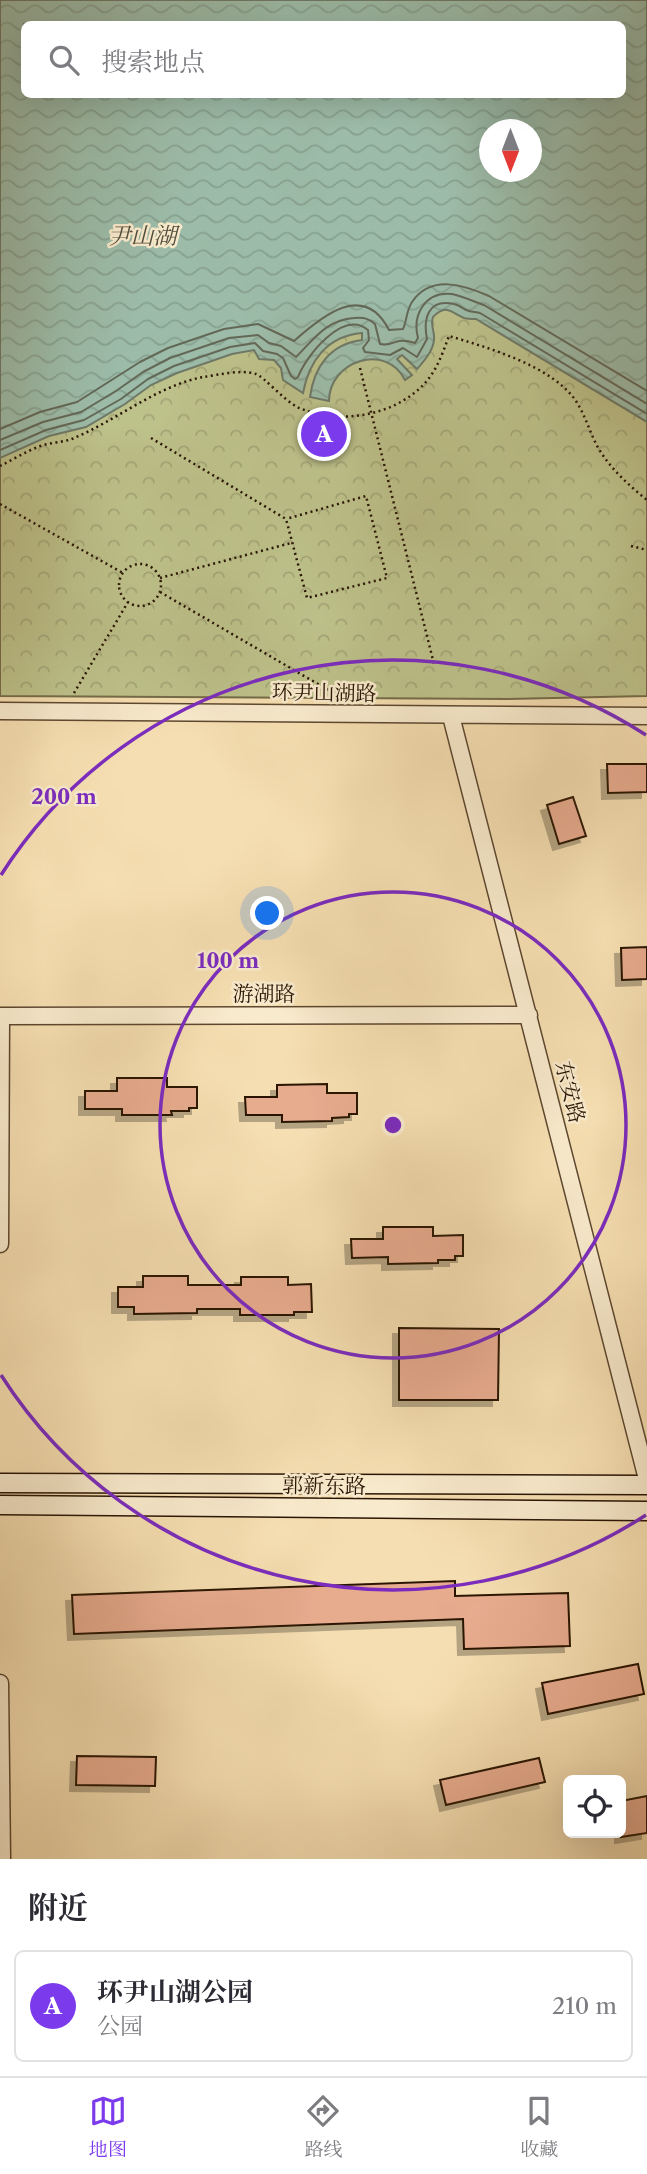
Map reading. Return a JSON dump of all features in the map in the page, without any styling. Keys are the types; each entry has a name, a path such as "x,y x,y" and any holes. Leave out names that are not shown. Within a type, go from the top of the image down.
{"main road":[{"name":"郭新东路","path":"0,1483 647,1485"},
{"name":"郭新东路","path":"0,1506 647,1511"}],"street":[{"name":"环尹山湖路","path":"0,711 647,716"},
{"name":"东安路","path":"451,716 647,1479"},
{"name":"游湖路","path":"1,1016 529,1015"},
{"path":"0,1244 1,1016"},
{"path":"0,1683 2,1859"}],"path":[{"path":"0,466 40,446 71,440 148,398 200,378 238,373 258,374 276,393 298,407 323,414 354,416 382,410 407,398 426,382 441,358 449,336 476,344 553,377 575,400 601,453 632,488 647,500"},
{"path":"360,368 433,664"},
{"path":"151,438 286,519 366,496 387,578 307,598 286,519"},
{"path":"0,504 123,573"},
{"path":"160,578 291,543"},
{"path":"631,546 647,550"},
{"path":"141,564 156,571 160,578 160,592 153,602 145,605 128,602 120,587 123,573 132,565 141,564"},
{"path":"160,592 335,694"},
{"path":"74,693 128,602"}],"green space":[{"path":"0,0 647,0 647,696 506,699 0,696"}],"water":[{"name":"尹山湖","path":"0,0 647,0 647,422 476,319 464,318 446,310 433,317 433,344 428,356 417,369 402,355 397,359 412,375 405,380 396,368 385,362 373,359 360,361 338,376 331,387 329,401 310,397 315,376 326,359 341,346 362,340 362,333 339,339 322,352 310,371 303,393 283,380 281,368 274,360 259,359 254,350 232,354 177,373 151,385 86,427 49,436 0,458"}],"building":[{"path":"607,764 647,764 647,792 608,793"},
{"path":"573,797 586,836 559,844 547,805"},
{"path":"647,947 647,979 622,980 621,948"},
{"path":"117,1078 167,1078 167,1087 197,1087 197,1108 171,1111 172,1115 122,1115 122,1109 85,1109 85,1091 117,1091"},
{"path":"327,1084 327,1093 357,1093 357,1114 332,1118 332,1121 282,1122 282,1115 246,1115 245,1097 277,1097 277,1085"},
{"path":"383,1227 433,1227 433,1236 463,1235 463,1256 455,1256 455,1260 438,1260 438,1263 388,1264 388,1257 352,1258 351,1239 383,1239"},
{"path":"143,1276 188,1276 188,1285 241,1285 241,1277 288,1277 288,1285 311,1284 312,1312 294,1312 294,1315 240,1315 240,1309 197,1309 197,1313 134,1314 134,1307 118,1307 118,1287 143,1287"},
{"path":"399,1328 499,1329 498,1400 399,1400"},
{"path":"455,1581 455,1596 568,1593 570,1646 464,1649 463,1619 74,1634 72,1595"},
{"path":"638,1664 644,1694 548,1714 542,1683"},
{"path":"77,1756 156,1757 155,1786 76,1785"},
{"path":"539,1758 545,1782 446,1805 440,1780"},
{"path":"647,1796 647,1833 626,1836 626,1800"}],"place":[{"name":"环尹山湖公园","path":"324,434"}]}
